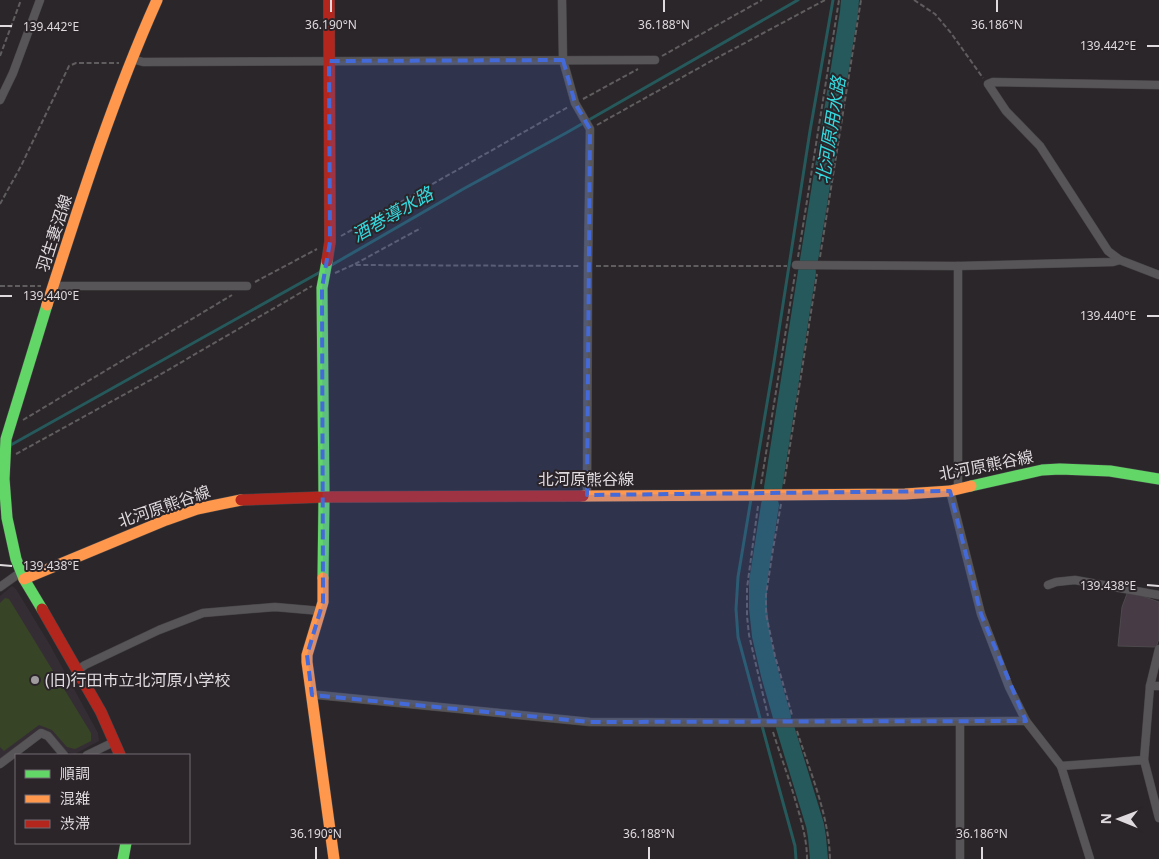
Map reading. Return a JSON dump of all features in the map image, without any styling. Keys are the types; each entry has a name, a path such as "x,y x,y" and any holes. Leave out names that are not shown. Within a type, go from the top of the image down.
{"main road":[{"name":"羽生妻沼線","path":"120,754 101,712 23,576 12,545 7,518 4,447 53,286 106,129 157,0"},
{"path":"329,0 330,242 322,288 323,602 307,655 334,859"},
{"name":"北河原熊谷線","path":"23,576 197,509 243,500 324,497 905,494 954,490 1042,470 1060,469 1110,471 1159,479"},
{"path":"123,859 126,844"}],"street":[{"path":"0,100 13,73 40,0"},
{"path":"562,0 563,60 575,103 590,129 587,495"},
{"path":"131,63 655,60"},
{"path":"1159,85 994,82 988,84 1006,111 1040,146 1108,251 1120,260 1159,275"},
{"path":"796,265 958,266 1113,262 1120,260"},
{"path":"958,266 954,490 980,614 1009,687 1026,722 1061,766 1090,859"},
{"path":"53,286 247,286"},
{"path":"0,587 23,576"},
{"path":"1048,585 1075,580 1159,595"},
{"path":"78,670 159,630 203,613 275,607 321,611"},
{"path":"1159,649 1144,760 1159,818"},
{"path":"312,695 318,694 590,722 1026,722"},
{"path":"960,722 960,859"},
{"path":"0,764 41,733 48,736 63,754"},
{"path":"89,754 114,742"},
{"path":"1061,766 1144,760"}],"path":[{"path":"0,56 21,0"},
{"path":"655,60 762,0"},
{"path":"590,129 825,0"},
{"path":"807,859 804,830 771,723 749,635 747,588 759,494 840,0"},
{"path":"830,859 826,826 792,723 766,614 768,586 782,494 860,0"},
{"path":"914,0 935,14 988,84"},
{"path":"0,204 21,166 69,66 76,62 131,63"},
{"path":"11,421 20,422 247,286 330,242 639,68"},
{"path":"4,447 156,377 324,277 353,265 421,228"},
{"path":"353,265 796,265"},
{"path":"0,286 53,286"}],"highlighted area":[{"path":"563,60 575,103 590,129 587,495 950,491 981,614 1026,721 590,722 312,695 307,655 323,602 322,288 330,242 329,61"}],"shaded area":[{"name":"(旧)行田市立北河原小学校","path":"12,586 16,589 50,645 98,733 99,741 75,754 67,752 51,733 41,730 0,759 0,596"}],"green space":[{"name":"(旧)行田市立北河原小学校","path":"5,598 9,599 91,733 91,741 75,749 67,747 52,730 39,725 4,751 0,747 0,603"}],"building":[{"path":"1128,591 1159,602 1159,639 1156,647 1118,646 1122,607"}],"waterway":[{"name":"酒巻導水路","path":"330,266 798,0"},
{"path":"752,492 833,0"},
{"name":"北河原用水路","path":"809,260 850,0"},
{"name":"酒巻導水路","path":"9,446 322,271"},
{"name":"北河原用水路","path":"773,488 807,272"},
{"path":"751,499 738,577 736,609 738,637 795,846 796,859"},
{"name":"北河原用水路","path":"770,505 758,582 758,608 761,636 782,717"},
{"name":"北河原用水路","path":"785,727 815,825 819,859"}],"traffic: fast":[{"path":"323,578 322,288 327,261"},
{"path":"42,609 24,579 16,559 7,518 4,479 6,439 47,305"},
{"path":"971,486 1042,470 1060,469 1110,471 1159,479"},
{"path":"123,859 126,844"}],"traffic: slow":[{"path":"47,305 112,112 157,0"},
{"path":"583,496 905,494 950,491 971,486"},
{"path":"24,579 166,520 197,509 241,500"},
{"path":"323,578 323,602 307,655 307,662 334,859"}],"traffic: jam":[{"path":"327,261 330,242 329,0"},
{"path":"241,500 324,497 583,496"},
{"path":"42,609 101,712 120,754"}],"place":[{"name":"(旧)行田市立北河原小学校","path":"35,680"}]}
